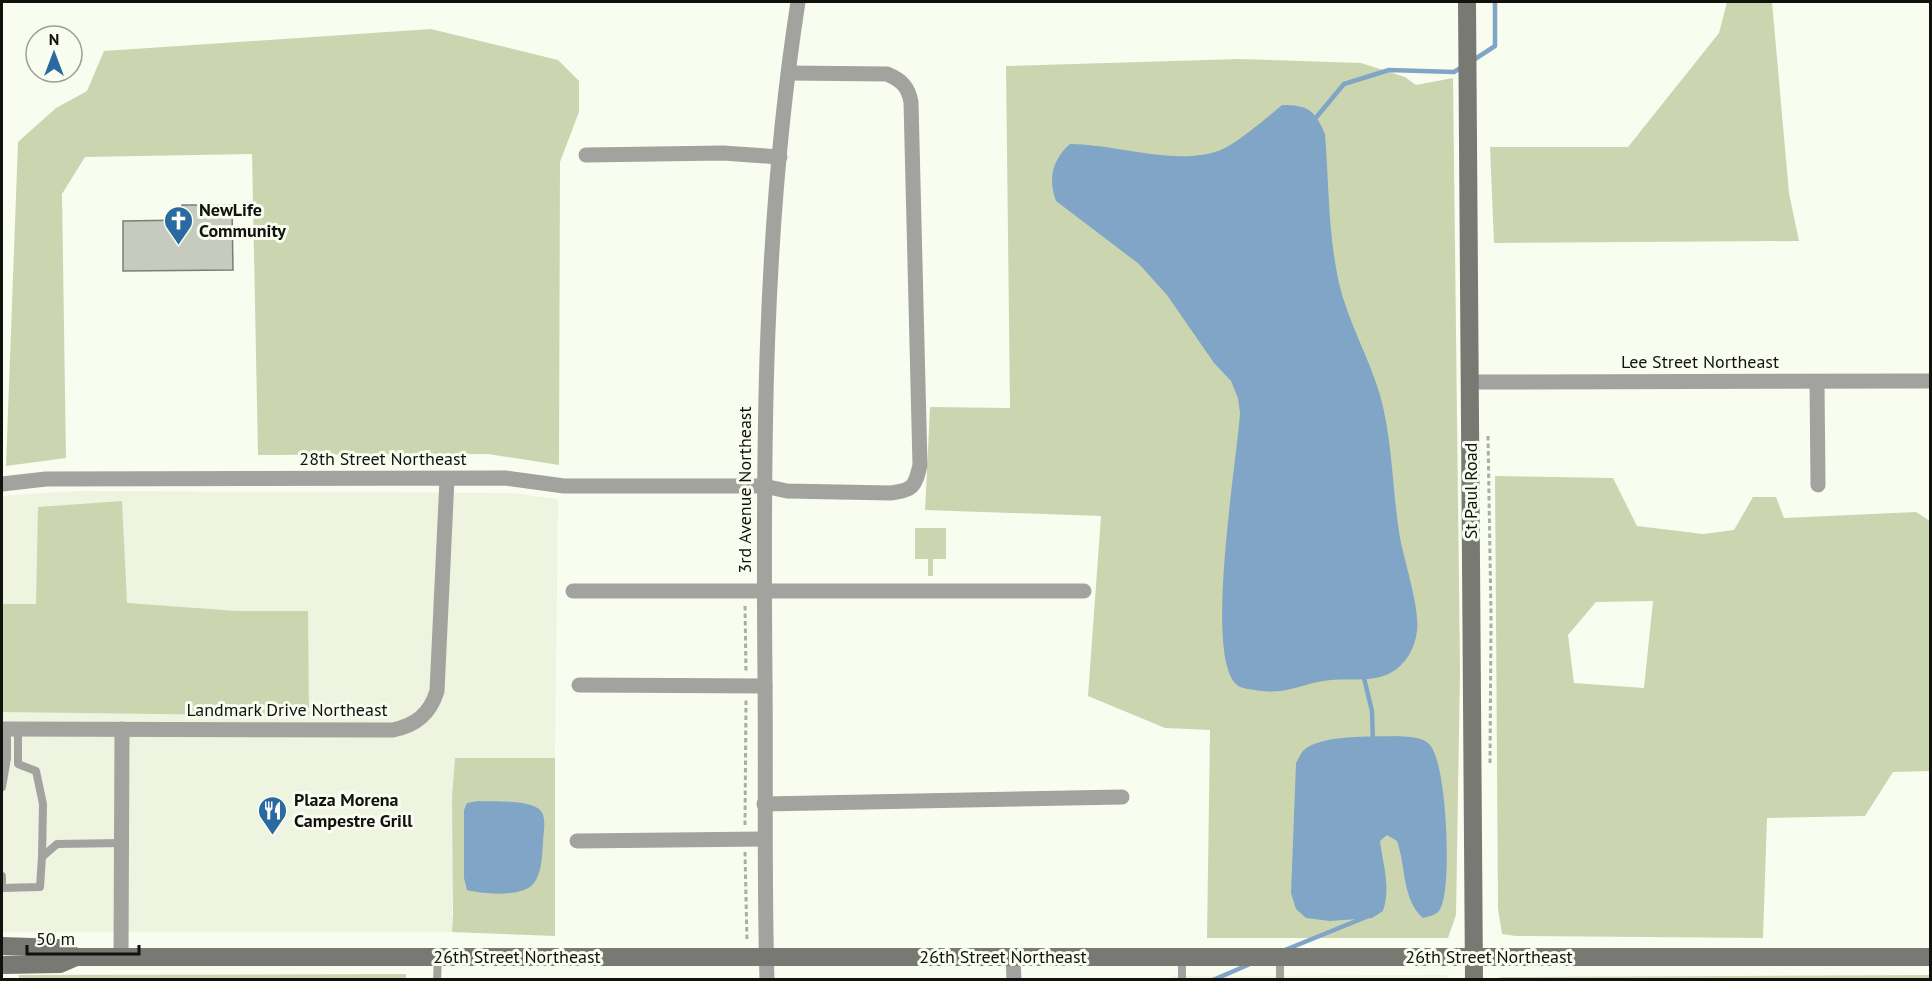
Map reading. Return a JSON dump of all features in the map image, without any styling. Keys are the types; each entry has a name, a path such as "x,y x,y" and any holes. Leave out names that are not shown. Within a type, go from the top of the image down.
{"main road":[{"name":"St Paul Road","path":"1467,2 1474,980"},
{"name":"26th Street Northeast","path":"2,946 60,948 76,957"},
{"name":"26th Street Northeast","path":"2,965 60,964 76,957 1930,957"}],"street":[{"name":"3rd Avenue Northeast","path":"767,980 764,804 766,358 780,157 798,2"},
{"name":"28th Street Northeast","path":"2,484 46,479 505,478 564,486 764,486 787,491 891,493 906,491 915,485 920,465 909,90 900,80 888,74 789,73"},
{"path":"586,155 723,153 780,157"},
{"name":"Lee Street Northeast","path":"1470,382 1930,381"},
{"path":"1817,382 1818,485"},
{"name":"Landmark Drive Northeast","path":"9,729 393,730 410,725 420,719 431,706 437,692 447,478"},
{"path":"573,591 1084,591"},
{"path":"579,685 765,686"},
{"path":"121,957 122,729"},
{"path":"764,804 1122,797"},
{"path":"577,841 765,839"},
{"path":"1013,957 1014,980"}],"lane":[{"path":"2,787 9,729"},
{"path":"2,876 2,888 40,887 43,804 36,771 18,764 9,729"},
{"path":"42,857 57,844 122,843"},
{"path":"437,980 438,957"},
{"path":"1182,957 1182,980"},
{"path":"1280,957 1280,980"}],"path":[{"path":"744,486 747,957"}],"shaded area":[{"path":"77,491 510,493 558,499 555,758 455,758 452,932 2,932 2,496"},
{"path":"1446,975 1451,979 1172,980 1172,976"}],"green space":[{"path":"1727,2 1772,2 1789,193 1799,241 1494,243 1490,147 1628,147 1719,33"},
{"path":"431,29 558,60 579,81 579,112 560,162 559,465 488,454 258,455 252,154 85,157 62,194 66,458 6,466 18,142 56,108 87,91 104,51"},
{"path":"1239,59 1361,63 1405,77 1416,85 1453,78 1460,670 1456,915 1448,938 1207,938 1210,730 1165,728 1088,696 1101,516 925,510 930,407 1010,408 1006,66"},
{"path":"1495,476 1613,478 1637,526 1703,534 1734,530 1753,497 1776,497 1784,518 1916,512 1930,521 1930,771 1893,772 1865,816 1767,818 1763,938 1516,936 1502,934 1498,909","holes":["1653,601 1644,688 1574,683 1568,635 1596,602"]},
{"path":"122,501 127,603 237,611 308,611 309,716 2,712 2,604 36,604 38,507"},
{"path":"915,528 946,528 946,559 933,559 933,576 928,576 928,559 915,559"},
{"path":"455,758 555,758 555,936 452,932 452,797"},
{"path":"406,974 406,980 19,979 19,975"},
{"path":"1930,975 1930,980 1494,979 1502,977"}],"water":[{"path":"1282,105 1298,106 1309,110 1318,119 1325,134 1335,265 1353,326 1380,395 1390,448 1400,538 1414,598 1417,631 1412,649 1402,665 1384,676 1323,681 1282,691 1265,691 1240,687 1236,684 1227,666 1223,636 1222,598 1225,556 1240,413 1238,398 1231,381 1214,363 1167,295 1139,264 1056,201 1052,178 1059,157 1070,144 1164,155 1201,155 1225,148"},
{"path":"1396,736 1427,742 1436,757 1444,799 1447,851 1444,895 1440,910 1434,915 1423,918 1416,911 1408,892 1397,841 1387,835 1380,841 1386,885 1383,911 1372,918 1330,921 1306,918 1296,909 1291,893 1296,763 1303,751 1321,742 1333,739"},
{"path":"478,801 521,803 536,807 543,814 541,864 537,879 529,888 502,894 467,890 464,878 464,810 467,803"}],"building":[{"name":"NewLife Community","path":"182,205 232,205 233,270 123,271 123,221 183,220"}],"waterway":[{"path":"1472,61 1495,46 1495,2"},
{"path":"1314,120 1344,84 1389,70 1454,72 1462,67"},
{"path":"1363,674 1372,711 1373,743"},
{"path":"1285,950 1366,917"},
{"path":"1213,980 1250,964"}],"place":[{"name":"NewLife Community","path":"178,246"},
{"name":"Plaza Morena Campestre Grill","path":"273,836"}]}
